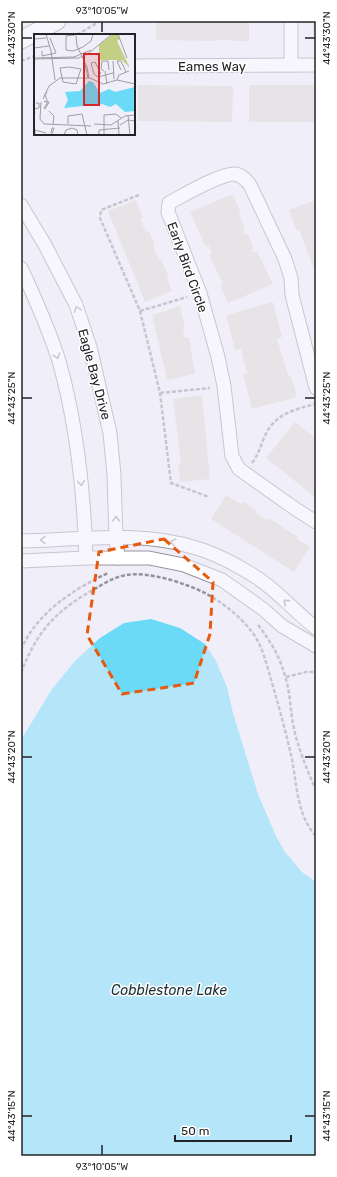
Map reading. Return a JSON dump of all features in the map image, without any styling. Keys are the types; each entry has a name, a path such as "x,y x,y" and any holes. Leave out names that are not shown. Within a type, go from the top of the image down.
{"street":[{"path":"21,40 57,21"},
{"path":"291,21 291,65"},
{"name":"Eames Way","path":"135,66 316,66"},
{"name":"Early Bird Circle","path":"316,388 292,295 291,278 285,259 250,184 244,178 236,174 223,176 169,203 168,212 200,293 218,357 232,456 243,473 316,522"},
{"name":"Eagle Bay Drive","path":"21,204 45,245 76,305 90,348 110,433 114,475 118,558"},
{"path":"21,268 41,312 58,361 67,394 77,444 86,539 86,558"},
{"path":"21,541 150,538 196,547 233,564 257,578 316,628"},
{"path":"21,561 86,558 149,558 184,565 222,580 263,609 282,626 316,646"},
{"path":"222,580 233,564"}],"path":[{"path":"79,34 100,21"},
{"path":"21,61 34,56"},
{"path":"139,195 101,210 100,218 140,311 160,393 170,483 209,497"},
{"path":"140,311 191,295"},
{"path":"160,393 215,388"},
{"path":"243,473 259,455 265,436 275,420 284,414 299,408 316,404"},
{"path":"21,650 29,635 44,616 58,602 78,589 113,571"},
{"path":"21,673 31,648 58,614 82,596 112,579 132,574 147,575 176,582 205,594 222,605 253,632 261,647 292,756 301,806 304,816 316,836"},
{"path":"254,621 267,636 279,657 286,676 295,733 302,758 316,790"},
{"path":"286,676 306,672 316,672"}],"highlighted area":[{"path":"164,539 213,582 210,634 194,683 122,694 87,635 99,552"}],"water":[{"name":"Cobblestone Lake","path":"151,619 180,628 205,644 216,661 227,687 233,713 258,794 276,836 285,852 302,872 316,882 316,1156 21,1156 21,740 52,689 75,661 100,638 124,623"}],"building":[{"path":"156,21 249,21 249,41 156,40"},
{"path":"313,21 316,21 316,33 313,33"},
{"path":"138,85 233,86 232,122 138,121"},
{"path":"249,85 316,85 316,122 249,122"},
{"path":"233,194 241,213 239,214 245,228 243,229 245,235 248,234 254,249 252,250 253,253 257,251 273,284 228,303 220,285 223,284 209,255 212,253 209,246 206,247 190,212"},
{"path":"136,200 143,218 140,219 146,232 149,231 159,260 161,259 169,277 167,278 172,291 145,302 108,211"},
{"path":"316,200 316,274 299,230 297,231 289,210"},
{"path":"273,302 282,337 277,339 297,397 252,409 243,374 247,373 241,349 235,350 226,315"},
{"path":"180,306 185,328 183,328 185,338 189,337 195,374 167,380 152,315"},
{"path":"202,395 210,479 180,482 178,464 181,463 173,399"},
{"path":"295,422 316,439 316,498 266,458"},
{"path":"226,495 241,504 243,502 267,520 269,518 298,537 297,539 310,547 294,572 211,519"}]}
